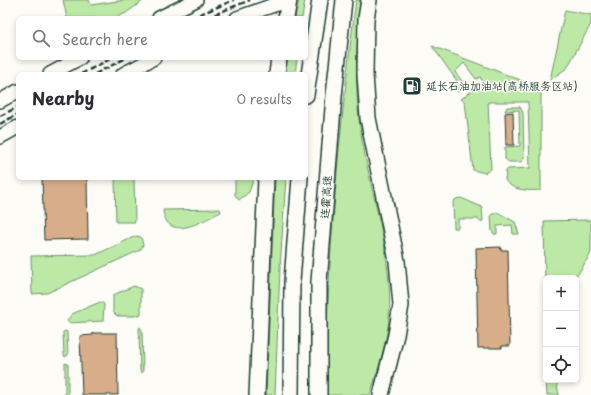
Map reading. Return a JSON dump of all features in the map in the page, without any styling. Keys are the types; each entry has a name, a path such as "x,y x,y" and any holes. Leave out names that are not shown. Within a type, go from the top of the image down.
{"highway":[{"path":"286,16 288,0"},
{"path":"308,82 320,0"},
{"name":"连霍高速","path":"319,395 320,282 344,0"},
{"path":"369,0 366,19 365,74 368,118 397,261 400,305 394,348 381,395"},
{"path":"276,72 279,60"},
{"path":"257,395 266,180"},
{"path":"291,395 292,281 300,180"}],"main road":[{"path":"163,16 196,0"},
{"path":"243,16 288,0"},
{"path":"54,72 76,60"},
{"path":"127,72 150,60"},
{"path":"0,101 16,92"},
{"path":"0,137 16,129"}],"green space":[{"path":"63,0 89,0 91,5 125,0 144,0 119,16 67,16"},
{"path":"299,0 305,0 302,16 295,16"},
{"path":"356,0 360,0 357,64 358,111 364,151 380,223 388,271 390,295 389,319 384,348 370,395 325,395 331,247 344,98"},
{"path":"565,10 591,15 591,24 567,68 550,80"},
{"path":"432,46 541,88 541,190 516,188 508,184 505,180 506,171 508,169 530,168 528,102 488,102 491,169 485,173 473,170 465,102 461,99 483,82 480,77 476,79 464,63 455,72 466,86 458,92 452,85 457,81"},
{"path":"287,60 297,60 295,72 284,72"},
{"path":"507,107 520,107 523,113 524,158 521,162 509,162 505,159 505,147 520,146 519,110 505,111"},
{"path":"115,180 134,180 135,222 116,222"},
{"path":"235,180 253,180 249,192 239,200 235,195"},
{"path":"275,180 286,180 280,268 275,395 266,395"},
{"path":"461,198 482,207 483,221 479,221 478,219 458,219 458,228 454,228 453,202 456,199"},
{"path":"220,209 221,212 205,220 187,227 179,228 171,226 166,220 163,210"},
{"path":"497,212 515,222 519,234 513,234 512,225 497,226 497,234 494,234 492,231 491,215"},
{"path":"591,220 591,253 578,274 545,275 544,221"},
{"path":"136,236 141,237 143,245 140,250 47,293 32,294 31,256 95,255"},
{"path":"134,286 141,289 141,314 134,316 117,316 113,312 113,295"},
{"path":"100,302 104,304 103,321 69,323 67,321 72,314"},
{"path":"140,327 142,330 142,373 140,371"},
{"path":"66,331 68,355 65,357 63,332"},
{"path":"65,363 68,364 68,395 65,395"},
{"path":"546,383 557,383 559,395 547,395"}],"building":[{"path":"513,112 514,145 506,145 505,113"},
{"path":"42,180 87,180 88,239 44,240"},
{"path":"501,247 500,250 508,250 510,346 502,346 502,348 478,348 476,248"},
{"path":"93,333 117,333 118,395 82,395 80,336 93,335"}],"railway":[{"path":"196,16 234,0"},
{"path":"211,16 250,0"},
{"path":"85,72 108,60"},
{"path":"99,72 122,60"},
{"path":"0,116 16,108"},
{"path":"0,124 16,115"}],"place":[{"name":"延长石油加油站(高桥服务区站)","path":"412,86"}]}
